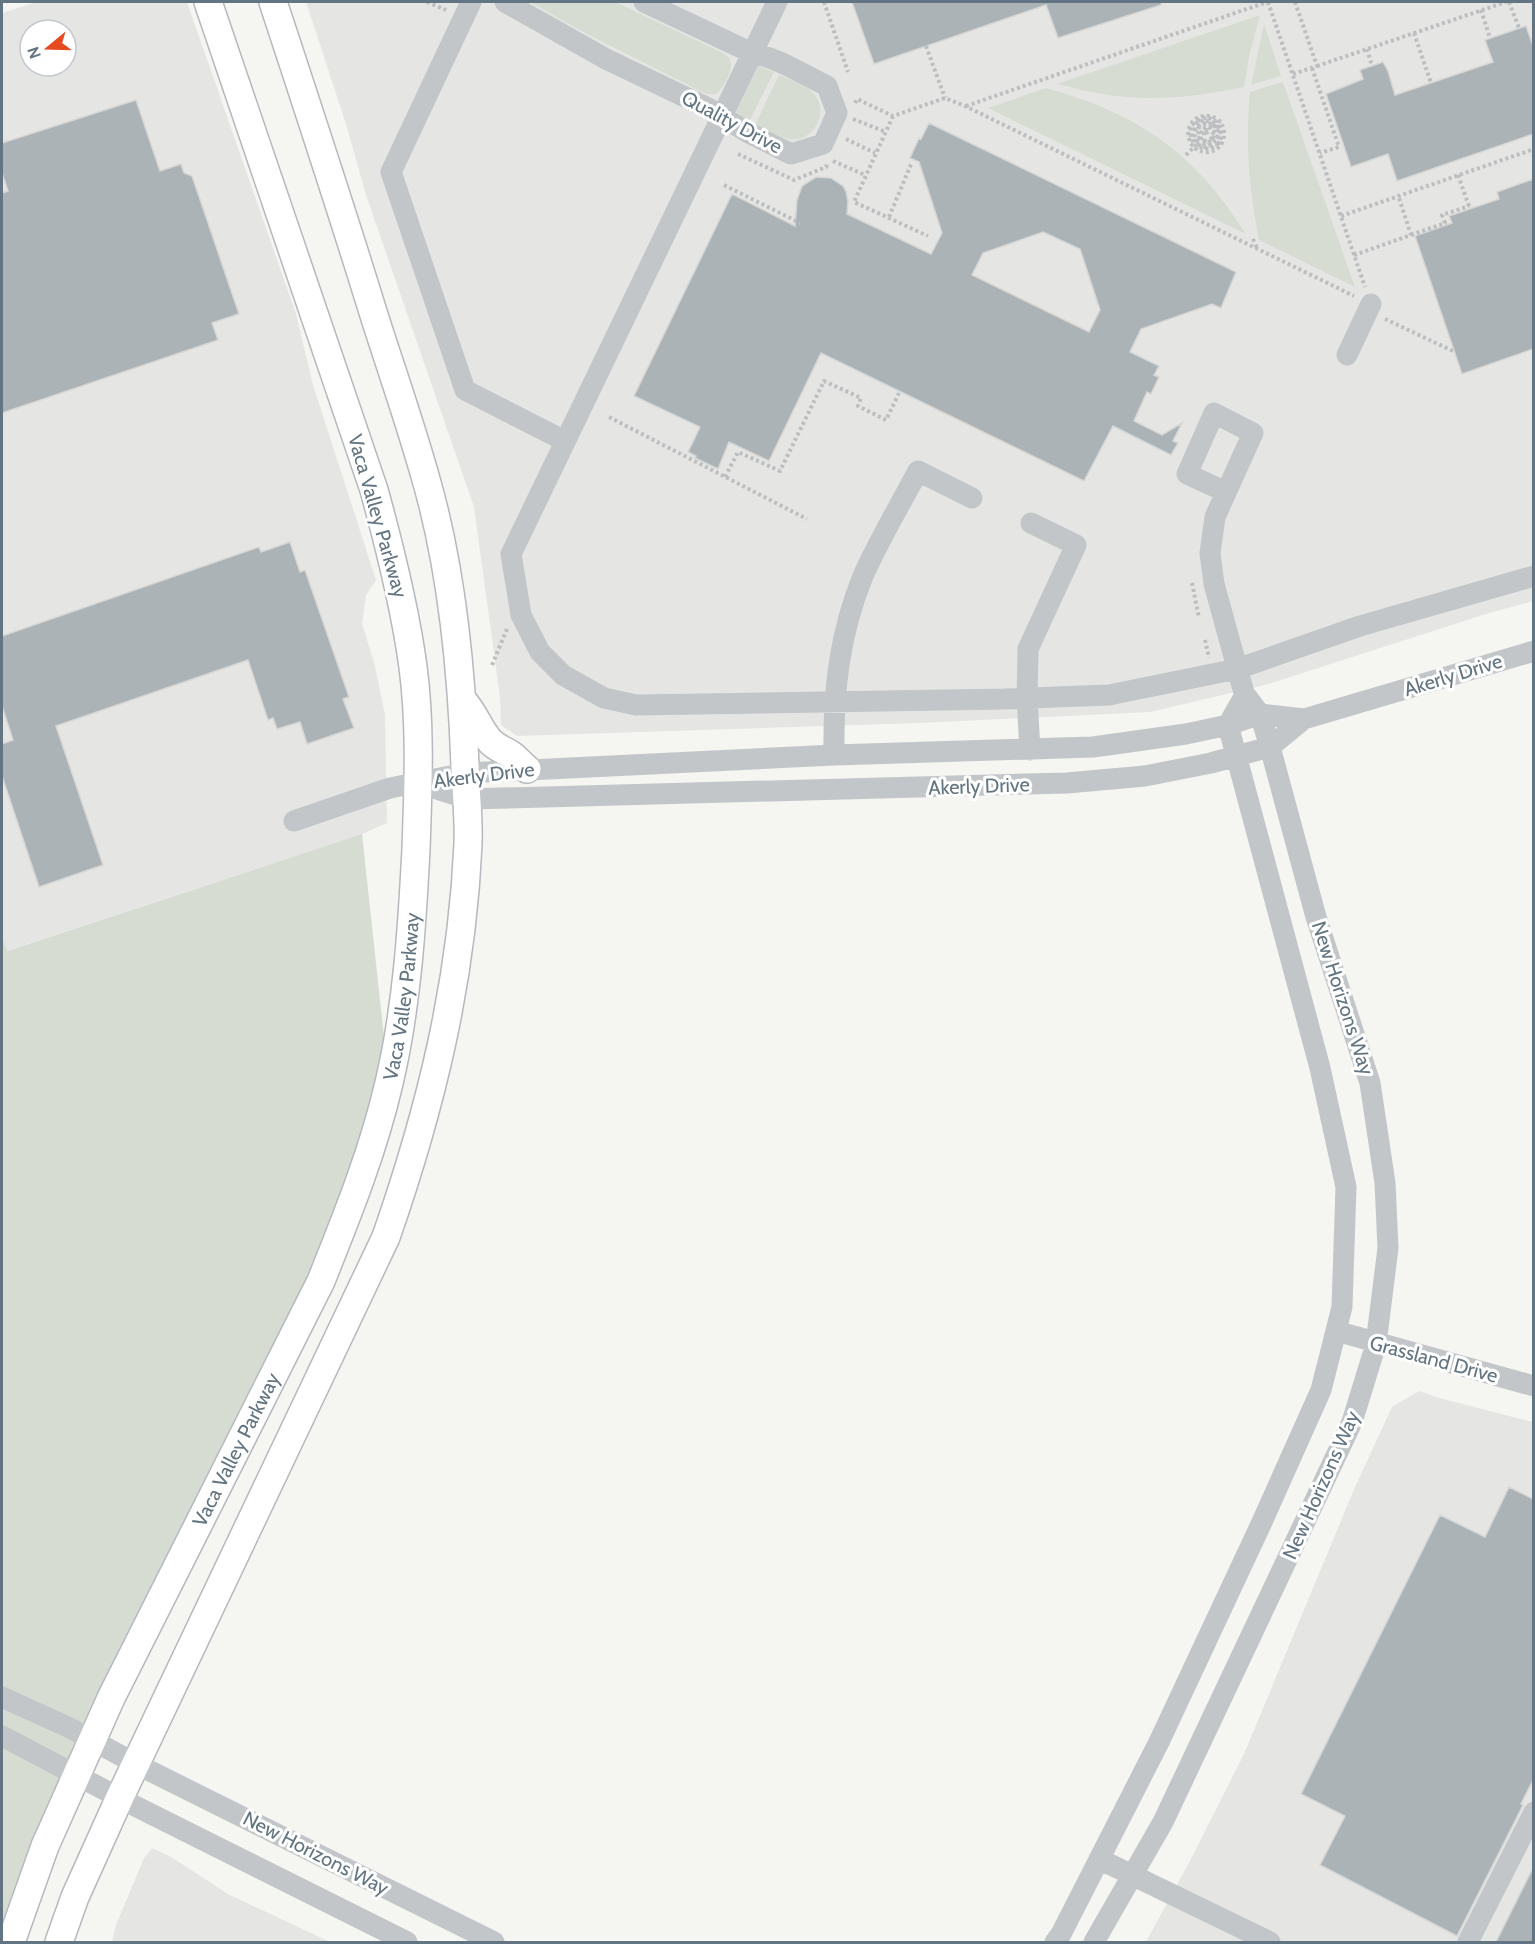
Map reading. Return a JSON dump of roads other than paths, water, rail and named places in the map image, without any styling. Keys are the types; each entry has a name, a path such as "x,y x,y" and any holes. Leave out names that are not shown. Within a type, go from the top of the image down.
{"main road":[{"name":"Vaca Valley Parkway","path":"11,1942 45,1846 111,1698 321,1281 367,1162 389,1083 402,1016 413,905 418,784 413,669 403,606 374,490 208,2"},
{"name":"Vaca Valley Parkway","path":"59,1942 75,1897 120,1797 386,1237 407,1176 446,1031 464,909 468,842 461,699 450,598 428,485 273,2"},
{"path":"461,699 475,714 481,730 491,742 499,749 512,754 527,769"}],"street":[{"path":"471,2 391,172 465,390 565,441"},
{"name":"Quality Drive","path":"505,2 606,59 721,116 791,154 823,144 837,113 827,86 644,2"},
{"path":"777,2 511,554 521,615 540,652 563,675 604,698 636,705 1109,695 1237,669 1360,626 1533,576"},
{"path":"1347,356 1369,308"},
{"path":"834,755 834,702 840,653 850,615 864,576 918,471 972,498"},
{"path":"1226,492 1215,518 1210,553 1214,584 1245,695 1260,714"},
{"path":"1030,750 1027,698 1028,649 1076,545 1031,524"},
{"name":"Akerly Drive","path":"418,784 466,786 1067,783 1145,776 1211,764 1270,747 1304,719 1533,651"},
{"path":"1228,725 1245,695"},
{"name":"Akerly Drive","path":"466,786 527,769 834,755 1092,747 1228,725 1260,714 1304,719"},
{"name":"New Horizons Way","path":"1094,1942 1163,1822 1352,1422 1376,1344 1388,1248 1385,1183 1370,1083 1316,917 1260,714"},
{"name":"New Horizons Way","path":"1054,1942 1061,1934 1159,1742 1262,1522 1321,1390 1342,1307 1346,1187 1320,1068 1228,725"},
{"path":"294,821 390,788 418,784"},
{"name":"Grassland Drive","path":"1336,1331 1533,1386"},
{"name":"New Horizons Way","path":"2,1697 494,1942"},
{"name":"New Horizons Way","path":"2,1736 407,1942"},
{"path":"1468,1942 1533,1812"},
{"path":"1099,1859 1270,1942"}]}
